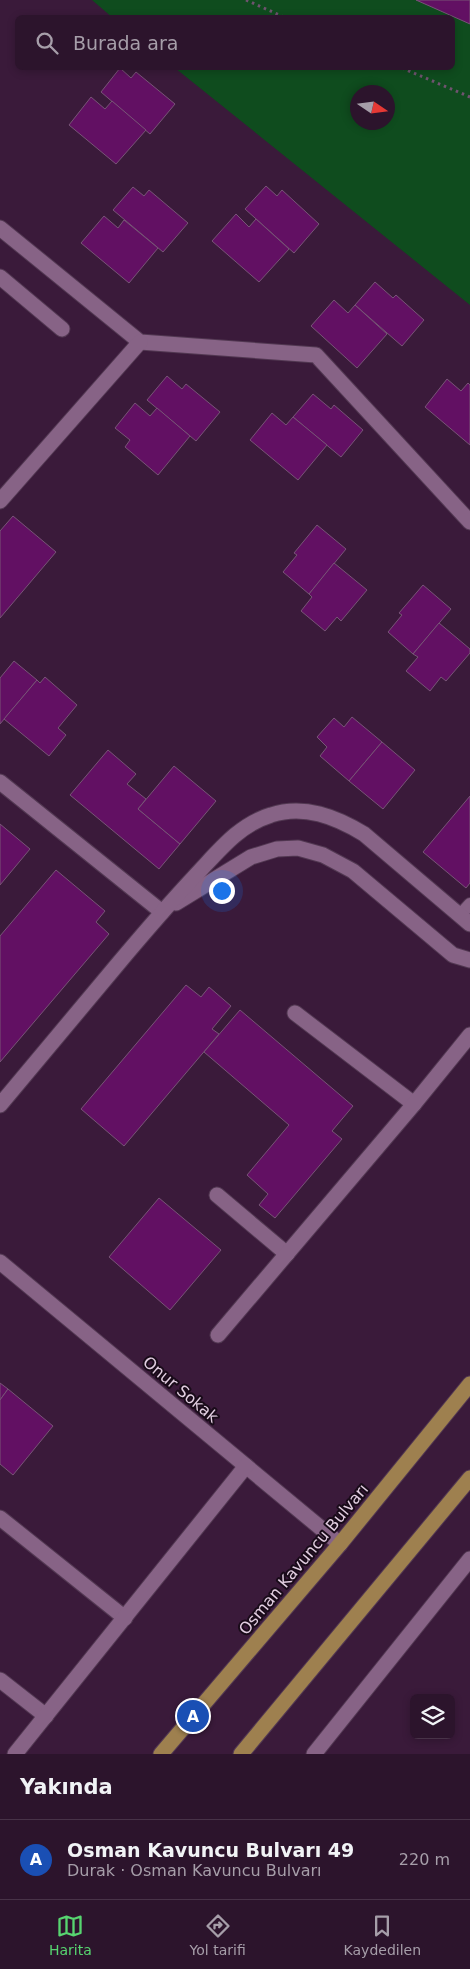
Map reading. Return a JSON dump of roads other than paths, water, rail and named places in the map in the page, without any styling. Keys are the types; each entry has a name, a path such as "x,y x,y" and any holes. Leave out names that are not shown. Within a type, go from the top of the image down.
{"highway":[{"name":"Osman Kavuncu Bulvarı","path":"161,1754 340,1544 470,1384"},
{"path":"241,1754 470,1478"}],"street":[{"path":"0,228 140,342 316,355 470,522"},
{"path":"0,277 62,329"},
{"path":"0,501 140,342"},
{"path":"0,782 162,912"},
{"path":"0,1104 162,912 232,836 270,815 298,810 332,818 364,834 467,914"},
{"path":"162,912 251,858 277,849 298,848 323,855 353,871 453,955 470,960"},
{"path":"295,1013 414,1104"},
{"path":"218,1335 414,1104 470,1035"},
{"path":"217,1194 286,1254"},
{"name":"Onur Sokak","path":"0,1262 340,1544"},
{"path":"15,1754 246,1466"},
{"path":"0,1518 125,1618"},
{"path":"314,1754 396,1649 470,1559"},
{"path":"0,1680 46,1716"}],"place":[{"name":"Osman Kavuncu Bulvarı 49","path":"193,1716"}]}
